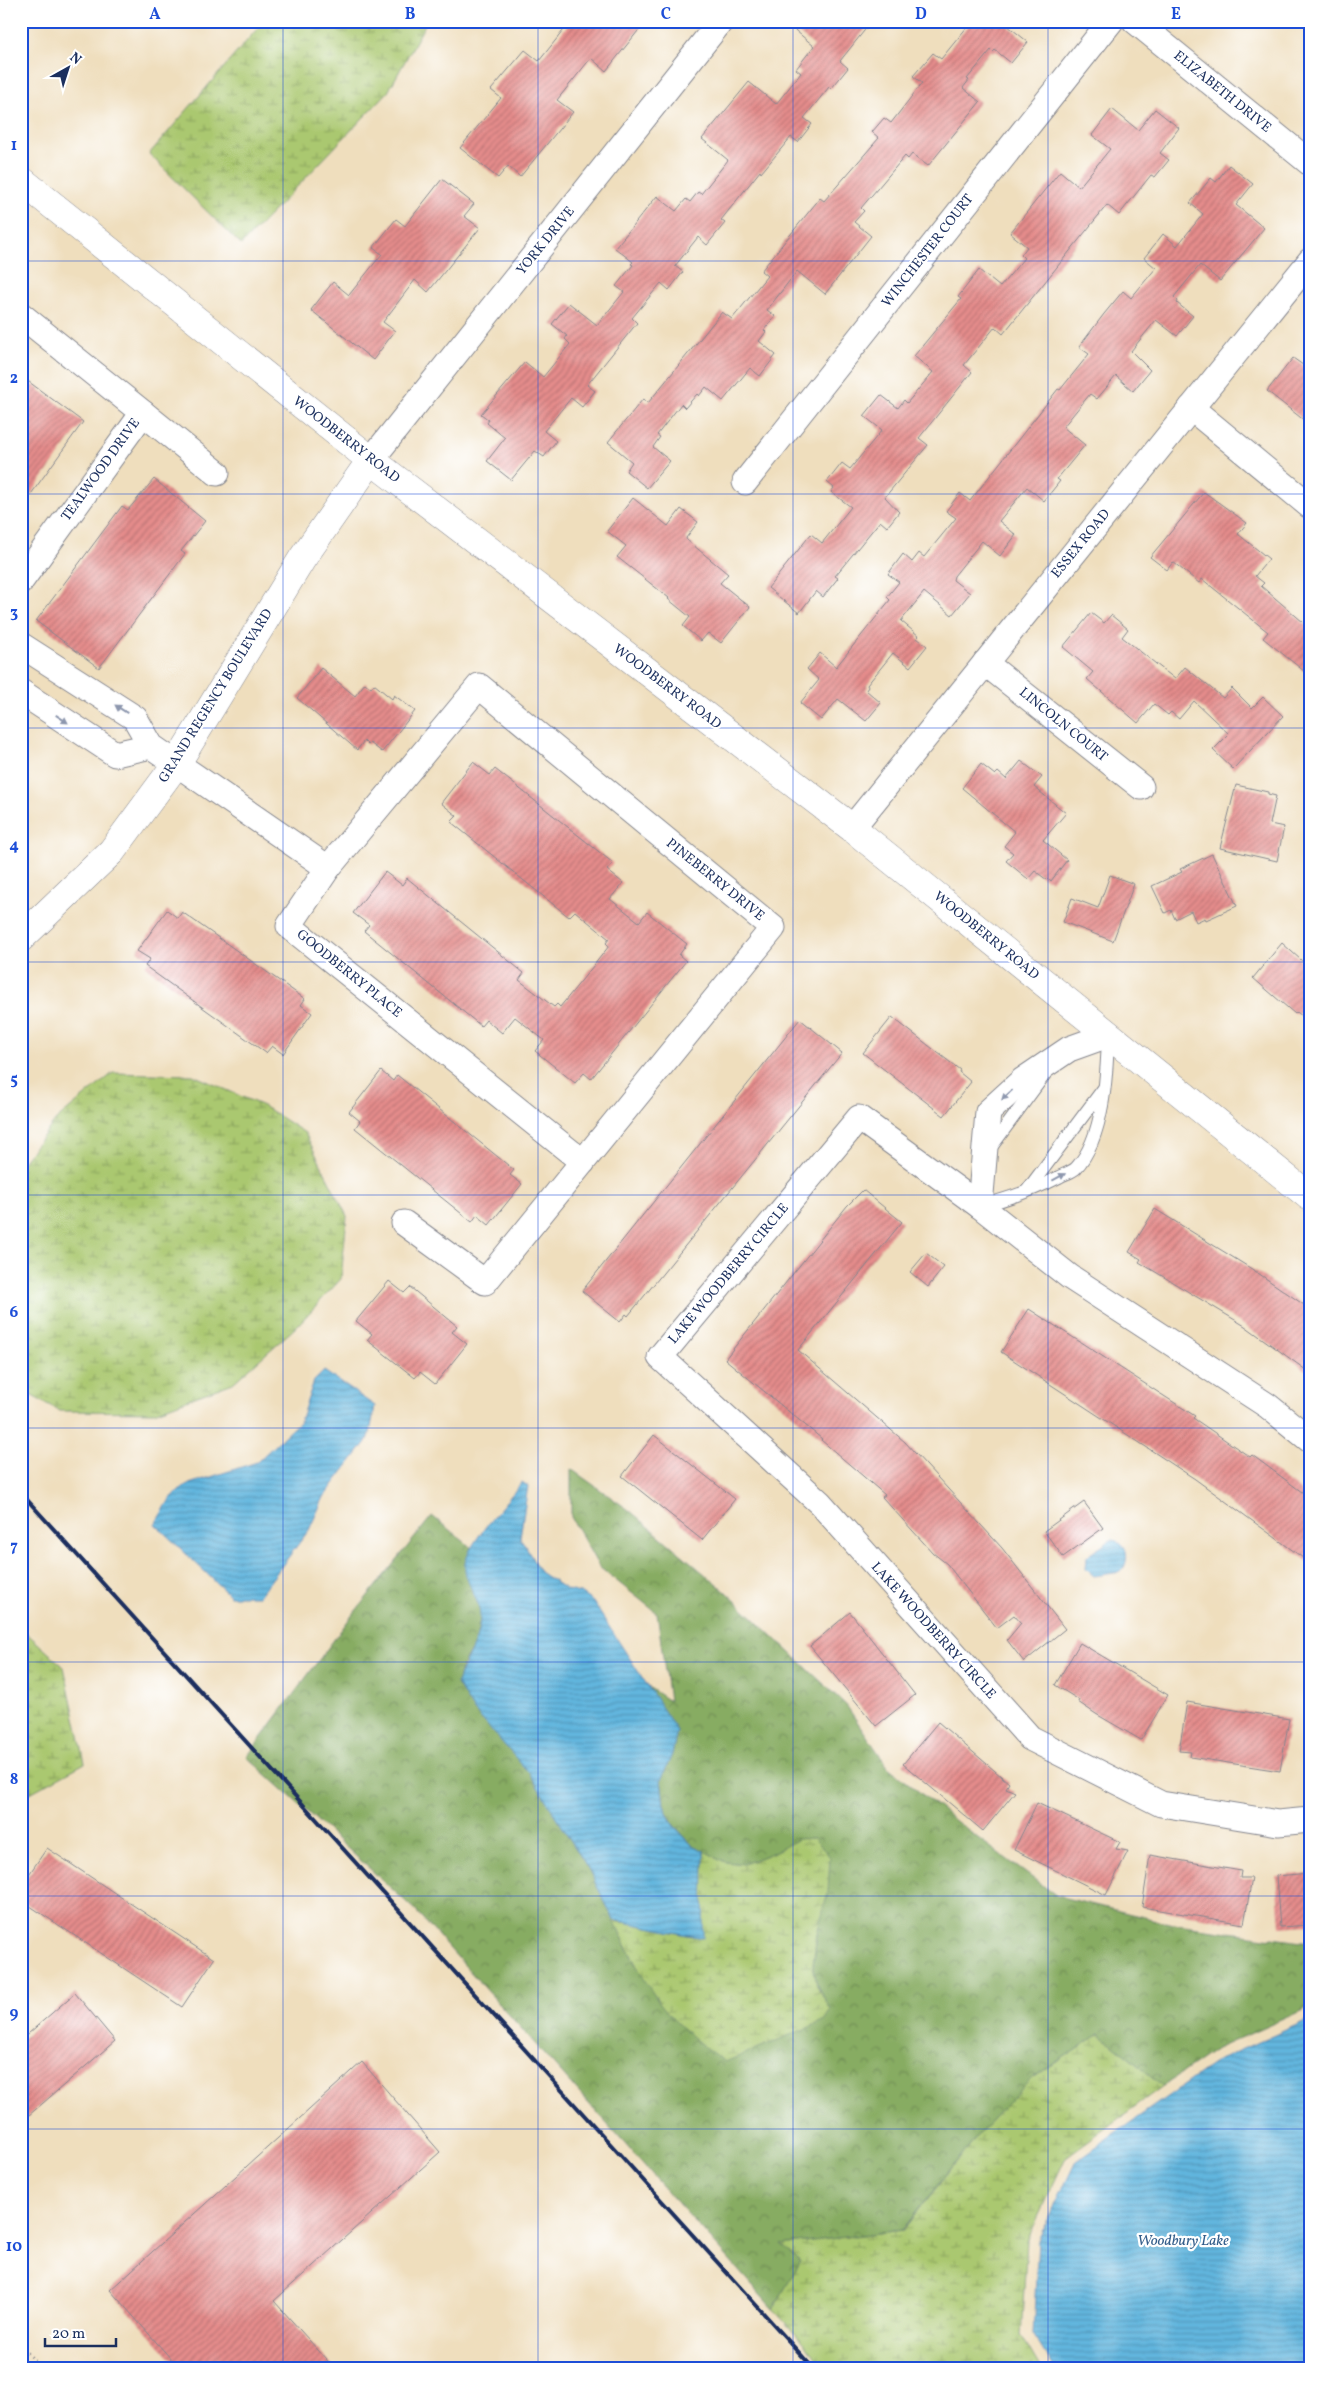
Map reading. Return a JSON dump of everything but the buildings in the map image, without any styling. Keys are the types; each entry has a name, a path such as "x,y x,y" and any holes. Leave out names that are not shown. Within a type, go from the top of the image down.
{"street":[{"name":"YORK DRIVE","path":"371,460 721,21"},
{"name":"WINCHESTER COURT","path":"746,482 1111,21"},
{"name":"ELIZABETH DRIVE","path":"1135,21 1310,163"},
{"name":"WOODBERRY ROAD","path":"21,180 371,460 852,828 1310,1197"},
{"name":"ESSEX ROAD","path":"852,828 1310,261"},
{"name":"TEALWOOD DRIVE","path":"21,315 143,413 21,581"},
{"path":"1191,408 1310,506"},
{"path":"143,413 217,473"},
{"name":"GRAND REGENCY BOULEVARD","path":"21,938 112,850 177,763 302,559 371,460"},
{"path":"21,645 135,718 151,746 328,868"},
{"name":"LINCOLN COURT","path":"985,663 1141,787"},
{"name":"PINEBERRY DRIVE","path":"328,868 479,686 773,928 485,1282 404,1223"},
{"path":"21,692 115,754 151,746"},
{"name":"GOODBERRY PLACE","path":"328,868 289,926 583,1162"},
{"path":"980,1206 988,1112 1023,1080 1068,1049 1108,1035"},
{"name":"LAKE WOODBERRY CIRCLE","path":"1310,1440 1268,1406 1070,1277 980,1206 859,1118 660,1357 820,1503 1030,1738 1161,1804 1278,1823 1310,1820"}],"lane":[{"path":"980,1206 1026,1192 1076,1168 1093,1139 1103,1102 1108,1035"},
{"path":"1026,1192 1104,1088"}],"path":[{"path":"21,2345 42,2369"}],"green space":[{"path":"264,21 427,21 388,92 241,245 149,154"},
{"path":"113,1073 193,1075 263,1106 305,1133 347,1216 341,1279 295,1328 233,1383 154,1412 60,1411 21,1390 21,1164 56,1120"},
{"path":"571,1469 629,1510 726,1592 846,1705 888,1767 967,1830 1057,1896 1177,1925 1310,1943 1310,2007 1216,2049 1163,2086 1100,2034 1032,2078 981,2131 902,2230 781,2245 801,2261 773,2309 415,1910 247,1757 350,1618 432,1516 471,1547 465,1564 481,1614 476,1642 462,1666 457,1684 472,1708 530,1774 589,1870 633,1959 666,2010 831,2010 817,1986 813,1964 817,1933 814,1838 799,1839 772,1853 744,1864 725,1862 692,1845 673,1824 664,1806 661,1780 672,1754 677,1731 647,1686 669,1701 657,1613 599,1567 571,1517"},
{"path":"21,1628 64,1667 85,1763 21,1798"},
{"path":"814,1838 830,1857 828,1892 817,1933 813,1964 817,1986 831,2010 824,2021 725,2062 679,2025 658,2001 644,1979 614,1920 702,1938 704,1851 725,1862 744,1864 772,1853 799,1839"},
{"path":"1100,2034 1163,2086 1066,2157 1027,2241 1021,2335 1041,2369 827,2369 773,2309 801,2261 781,2245 903,2230 981,2131 1032,2078"}],"water":[{"path":"324,1371 375,1406 369,1438 324,1497 309,1530 259,1596 230,1596 155,1524 170,1499 186,1485 257,1462 300,1421 314,1381"},
{"path":"522,1482 528,1486 520,1537 540,1572 567,1590 580,1593 593,1602 677,1731 672,1754 661,1780 664,1806 673,1825 692,1845 704,1851 703,1938 614,1920 589,1870 530,1774 472,1708 457,1683 475,1641 480,1624 477,1602 466,1577 465,1564 467,1555 480,1534"},
{"path":"1111,1540 1121,1543 1124,1547 1127,1557 1124,1567 1121,1572 1094,1576 1086,1569 1087,1556"},
{"name":"Woodbury Lake","path":"1310,2019 1310,2369 1054,2369 1033,2334 1038,2240 1076,2161 1219,2060"}],"railway":[{"path":"21,1493 814,2369"}]}
